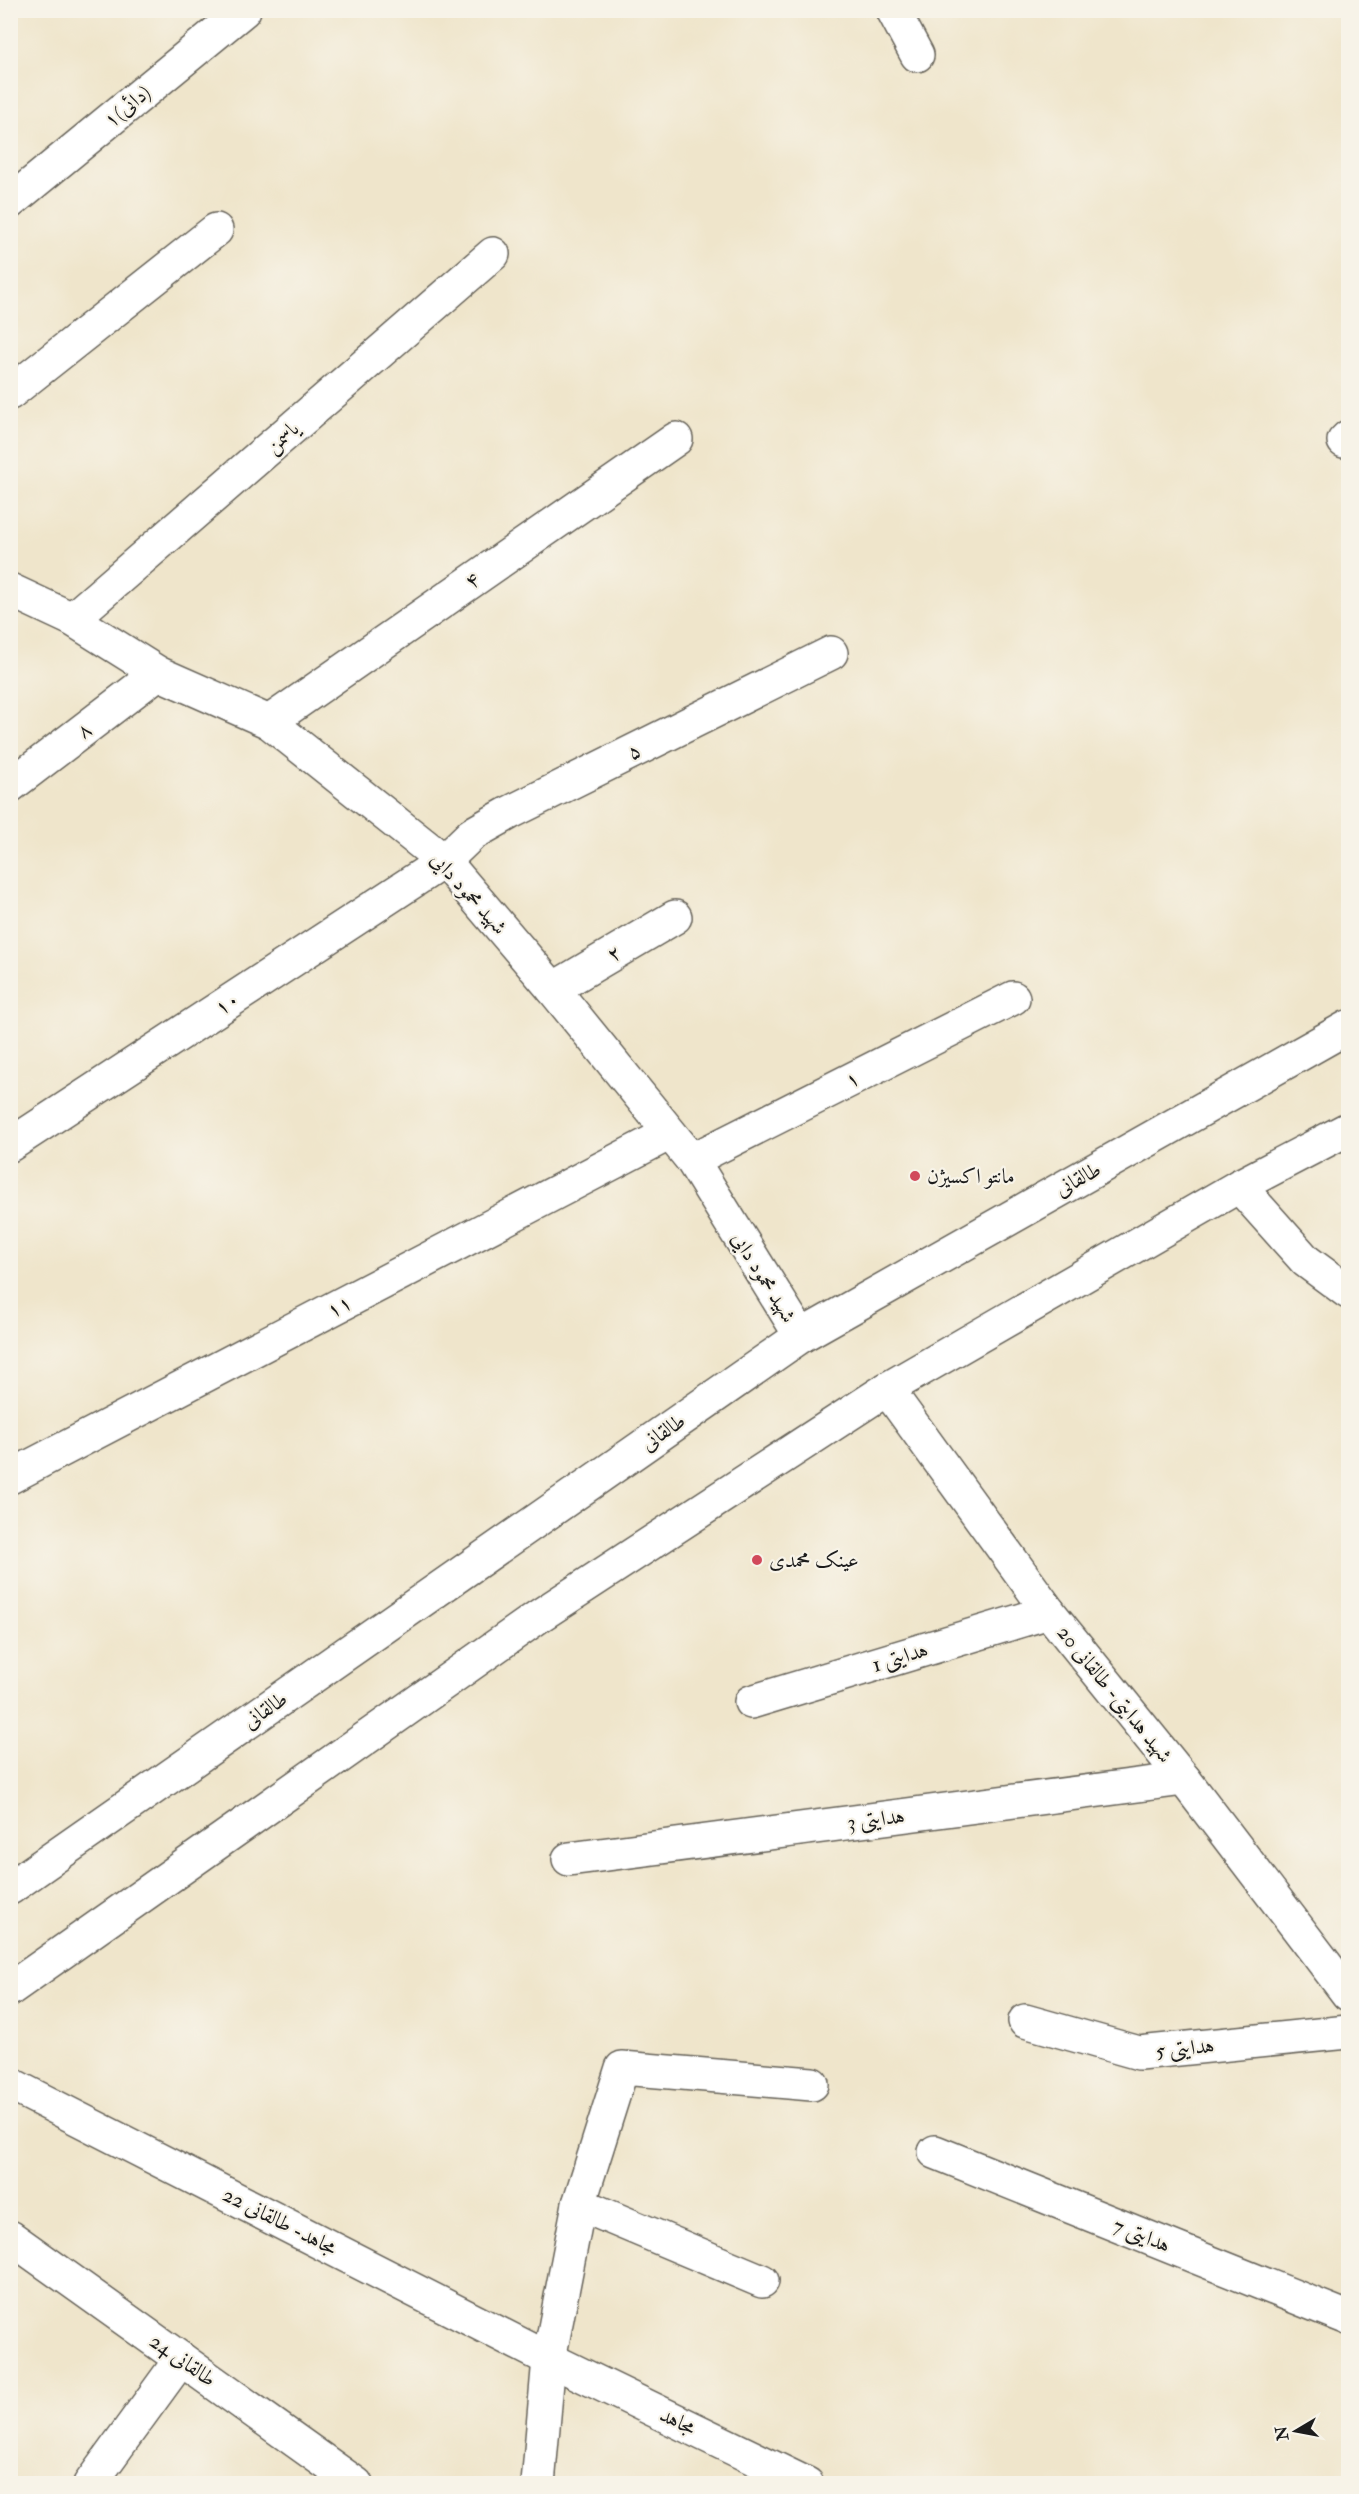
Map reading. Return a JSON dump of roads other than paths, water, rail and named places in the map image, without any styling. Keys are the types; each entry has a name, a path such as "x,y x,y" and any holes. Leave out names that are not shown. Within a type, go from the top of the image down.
{"street":[{"name":"۱(دائی)","path":"10,202 244,10"},
{"path":"893,10 917,55"},
{"path":"10,393 216,230"},
{"name":"یاسمن","path":"72,619 493,254"},
{"name":"۴","path":"269,722 676,439"},
{"name":"شهید محمود دایی","path":"10,590 72,619 158,674 269,722 444,861 553,989 668,1134 692,1160 801,1336"},
{"name":"۵","path":"444,861 472,834 509,813 831,653"},
{"name":"۸","path":"10,786 158,674"},
{"name":"۱۰","path":"10,1146 444,861"},
{"name":"۲","path":"553,989 675,917"},
{"name":"۱","path":"692,1160 1013,998"},
{"name":"طالقانی","path":"10,1887 801,1336 1348,1027"},
{"path":"10,1989 539,1616 887,1389 1239,1186 1348,1129"},
{"name":"۱۱","path":"10,1477 668,1134"},
{"path":"1239,1186 1306,1261 1321,1275 1348,1292"},
{"name":"شهید هدایتی- طالقانی 20","path":"887,1389 1048,1612 1184,1779 1348,1994"},
{"name":"هدایتی 1","path":"751,1702 1048,1612"},
{"name":"هدایتی 3","path":"569,1860 1184,1779"},
{"name":"هدایتی 5","path":"1024,2020 1138,2053 1348,2032"},
{"path":"538,2484 549,2359 579,2204 622,2068 812,2084"},
{"name":"مجاهد- طالقانی 22","path":"10,2084 549,2359"},
{"name":"هدایتی 7","path":"935,2152 1348,2318"},
{"path":"579,2204 762,2281"},
{"name":"طالقانی 24","path":"10,2237 356,2484"},
{"path":"90,2484 181,2359"},
{"name":"مجاهد","path":"549,2359 807,2484"}],"place":[{"name":"مانتو اكسيژن","path":"915,1176"},
{"name":"عینک محمدی","path":"757,1560"}]}
